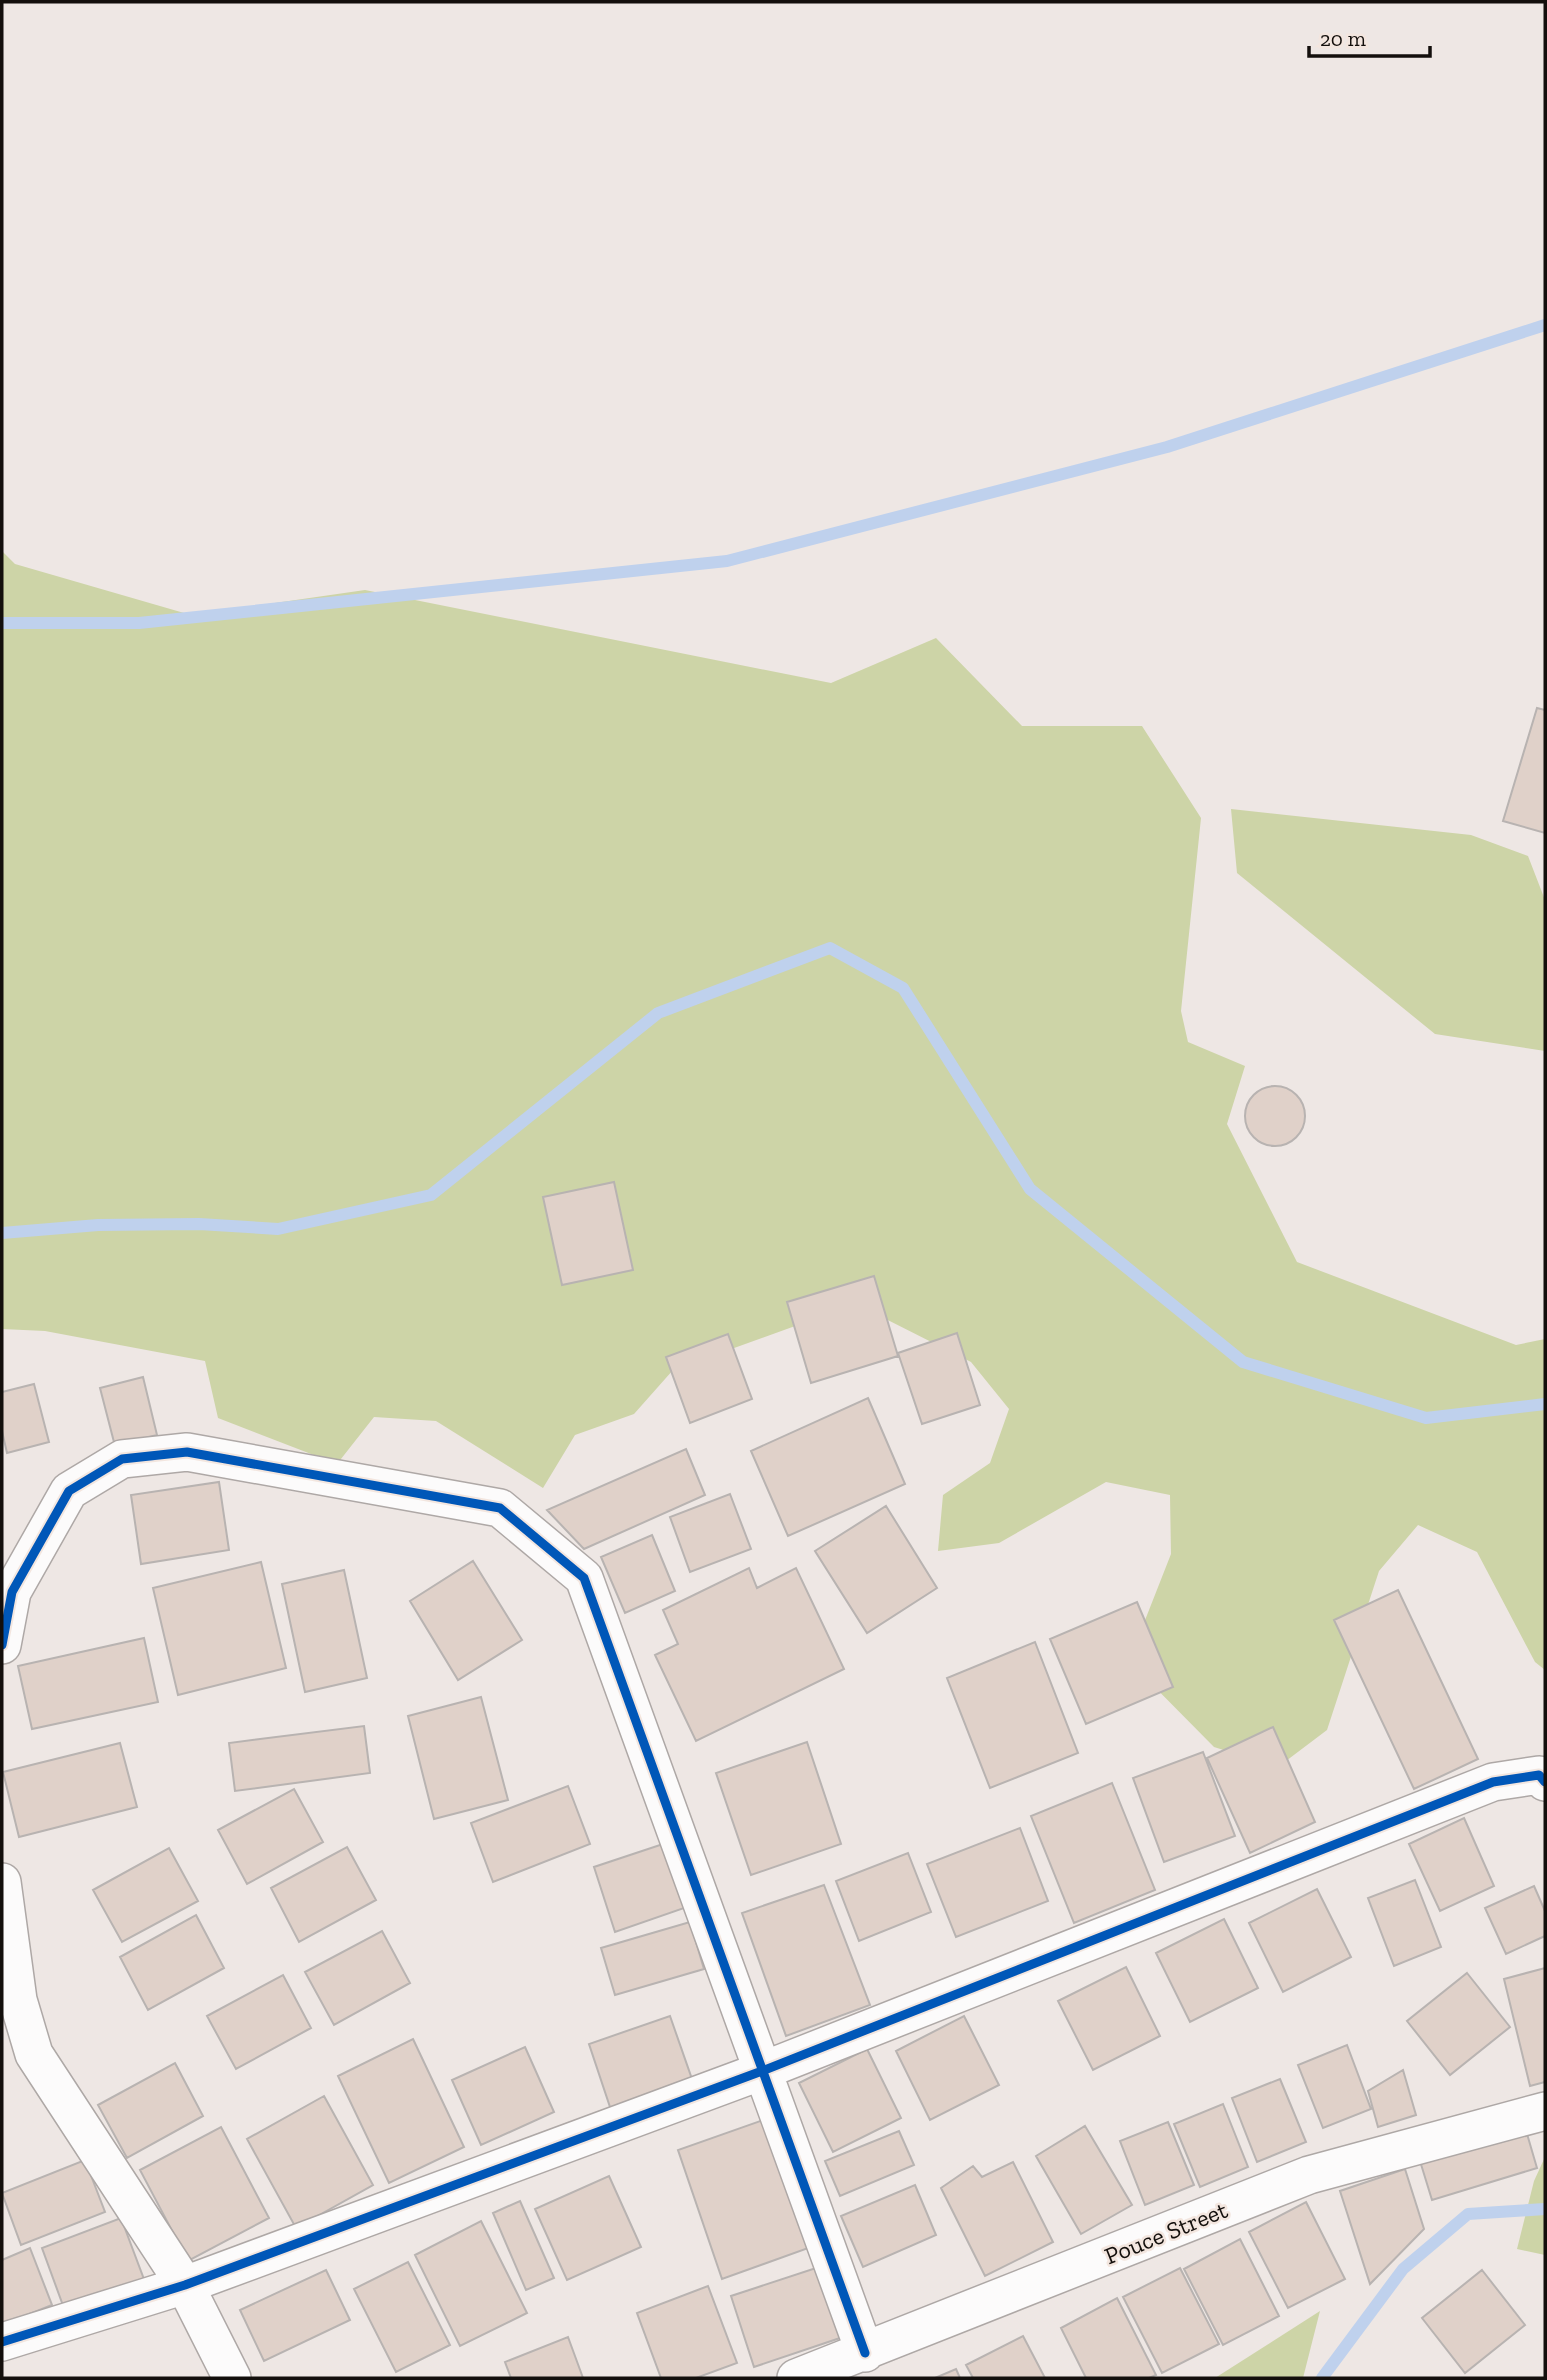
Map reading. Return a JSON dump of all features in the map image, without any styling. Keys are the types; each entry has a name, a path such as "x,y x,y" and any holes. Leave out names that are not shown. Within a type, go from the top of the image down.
{"street":[{"path":"2,1644 12,1592 69,1491 122,1459 187,1452 500,1508 584,1578 866,2353"},
{"path":"2,2342 185,2285 762,2071 1493,1782 1539,1775 1545,1782"},
{"path":"2,1882 18,2000 34,2054 185,2285 232,2378"},
{"name":"Pouce Street","path":"796,2378 866,2353 1309,2175 1545,2111"}],"green space":[{"path":"2,551 15,564 191,615 365,590 831,683 936,638 1022,726 1142,726 1201,818 1181,1011 1188,1042 1245,1066 1227,1124 1297,1262 1516,1345 1545,1339 1545,1670 1535,1662 1477,1552 1418,1525 1379,1571 1327,1730 1278,1767 1214,1747 1129,1661 1171,1554 1170,1495 1106,1482 999,1543 938,1551 943,1495 990,1463 1009,1409 971,1362 856,1304 673,1370 634,1414 575,1435 543,1488 436,1421 374,1417 337,1464 218,1418 205,1361 45,1331 2,1329"},
{"path":"1231,809 1471,835 1528,856 1545,900 1545,1051 1435,1034 1237,873"},
{"path":"1545,2157 1545,2255 1517,2249 1534,2181"},
{"path":"1320,2311 1303,2378 1215,2378"}],"building":[{"path":"1537,708 1545,710 1545,833 1503,821"},
{"path":"1275,1086 1296,1095 1305,1116 1296,1137 1275,1146 1254,1137 1245,1116 1254,1095"},
{"path":"614,1182 633,1270 562,1285 543,1197"},
{"path":"874,1276 898,1356 811,1383 787,1302"},
{"path":"957,1333 980,1405 922,1424 898,1353"},
{"path":"728,1334 752,1399 690,1423 666,1357"},
{"path":"143,1377 157,1435 115,1446 100,1388"},
{"path":"34,1384 49,1442 7,1453 2,1431 2,1392"},
{"path":"868,1398 905,1484 788,1536 751,1451"},
{"path":"686,1449 705,1495 584,1549 547,1510"},
{"path":"219,1482 229,1550 141,1564 131,1495"},
{"path":"730,1494 751,1549 690,1572 670,1517"},
{"path":"886,1506 937,1588 867,1633 815,1551"},
{"path":"652,1535 675,1591 625,1613 601,1557"},
{"path":"473,1561 522,1640 458,1680 410,1601"},
{"path":"261,1562 286,1668 178,1695 153,1588"},
{"path":"749,1568 757,1588 796,1568 844,1669 696,1741 655,1655 678,1644 663,1610"},
{"path":"344,1570 367,1678 305,1692 282,1584"},
{"path":"1398,1590 1478,1759 1414,1789 1334,1620"},
{"path":"1137,1602 1173,1687 1086,1724 1050,1639"},
{"path":"144,1638 158,1702 32,1729 18,1666"},
{"path":"1035,1642 1078,1753 990,1788 947,1678"},
{"path":"481,1697 508,1800 434,1819 408,1716"},
{"path":"364,1726 370,1773 235,1791 229,1743"},
{"path":"1273,1727 1315,1822 1250,1853 1207,1758"},
{"path":"807,1742 841,1844 751,1875 716,1773"},
{"path":"120,1743 137,1807 19,1837 3,1772"},
{"path":"1203,1752 1235,1836 1164,1862 1133,1778"},
{"path":"1112,1783 1155,1890 1074,1923 1031,1816"},
{"path":"568,1786 590,1844 493,1882 471,1823"},
{"path":"294,1789 323,1842 247,1884 218,1830"},
{"path":"1464,1818 1494,1886 1440,1911 1409,1844"},
{"path":"1020,1828 1048,1901 956,1937 927,1864"},
{"path":"669,1842 690,1906 615,1932 594,1867"},
{"path":"347,1847 376,1900 299,1942 271,1888"},
{"path":"169,1848 198,1901 122,1942 93,1890"},
{"path":"908,1853 931,1912 859,1941 836,1881"},
{"path":"1415,1880 1441,1947 1394,1966 1368,1898"},
{"path":"824,1885 870,2005 786,2036 742,1913"},
{"path":"1534,1886 1545,1911 1545,1936 1506,1954 1485,1908"},
{"path":"1317,1889 1351,1957 1283,1992 1249,1923"},
{"path":"196,1915 224,1968 148,2010 120,1957"},
{"path":"1224,1919 1258,1988 1190,2022 1156,1953"},
{"path":"690,1922 704,1969 615,1995 601,1948"},
{"path":"382,1931 410,1983 334,2025 305,1972"},
{"path":"1126,1967 1160,2036 1093,2070 1058,2001"},
{"path":"1545,1968 1545,2082 1530,2086 1504,1979"},
{"path":"1467,1973 1510,2027 1450,2075 1407,2021"},
{"path":"283,1975 311,2028 236,2069 207,2016"},
{"path":"670,2016 693,2082 611,2110 589,2044"},
{"path":"964,2016 999,2085 930,2120 896,2051"},
{"path":"413,2039 464,2147 389,2183 338,2076"},
{"path":"1347,2045 1371,2109 1323,2128 1298,2065"},
{"path":"525,2047 554,2112 481,2145 452,2080"},
{"path":"867,2049 901,2118 833,2152 799,2083"},
{"path":"175,2063 203,2116 127,2158 98,2105"},
{"path":"1403,2070 1416,2115 1378,2127 1368,2091"},
{"path":"1280,2079 1306,2142 1257,2162 1232,2098"},
{"path":"324,2096 373,2185 296,2228 247,2139"},
{"path":"1223,2104 1248,2167 1200,2187 1174,2124"},
{"path":"769,2118 814,2246 722,2279 678,2150"},
{"path":"1168,2122 1194,2185 1145,2205 1120,2141"},
{"path":"1085,2126 1132,2205 1081,2234 1036,2156"},
{"path":"221,2127 269,2218 188,2261 140,2170"},
{"path":"1525,2127 1537,2168 1432,2200 1420,2161"},
{"path":"899,2131 914,2165 840,2196 825,2161"},
{"path":"85,2160 105,2212 21,2245 2,2193"},
{"path":"1013,2162 1053,2242 985,2276 941,2188 973,2166 982,2177"},
{"path":"1405,2169 1424,2229 1370,2284 1340,2191"},
{"path":"609,2176 641,2247 567,2280 535,2209"},
{"path":"915,2185 936,2235 863,2267 841,2216"},
{"path":"520,2201 554,2278 526,2290 493,2213"},
{"path":"1306,2202 1345,2279 1288,2308 1249,2232"},
{"path":"121,2218 145,2282 65,2311 42,2248"},
{"path":"481,2221 527,2313 460,2346 415,2255"},
{"path":"1240,2239 1279,2316 1223,2345 1184,2269"},
{"path":"30,2248 52,2305 2,2325 2,2260"},
{"path":"408,2262 450,2345 396,2372 354,2289"},
{"path":"816,2268 840,2338 754,2367 731,2296"},
{"path":"1180,2268 1219,2344 1162,2373 1123,2297"},
{"path":"326,2270 350,2320 264,2361 240,2310"},
{"path":"1482,2270 1525,2325 1465,2373 1422,2318"},
{"path":"708,2286 737,2363 696,2378 661,2378 637,2313"},
{"path":"1117,2298 1156,2375 1149,2378 1086,2378 1061,2328"},
{"path":"1023,2336 1045,2378 973,2378 966,2365"},
{"path":"568,2337 583,2378 511,2378 505,2362"},
{"path":"956,2369 960,2378 935,2378"}],"waterway":[{"path":"2,623 139,623 727,561 1167,447 1545,325"},
{"path":"2,1233 98,1225 199,1224 278,1229 431,1195 658,1013 830,948 903,988 1030,1189 1243,1362 1426,1418 1545,1404"},
{"path":"1322,2378 1403,2269 1468,2214 1545,2209"}],"cycle path":[{"path":"2,1645 12,1592 69,1491 122,1459 187,1452 500,1508 584,1578 865,2353"},
{"path":"2,2342 185,2285 762,2071 1493,1782 1539,1775 1545,1782"}]}
